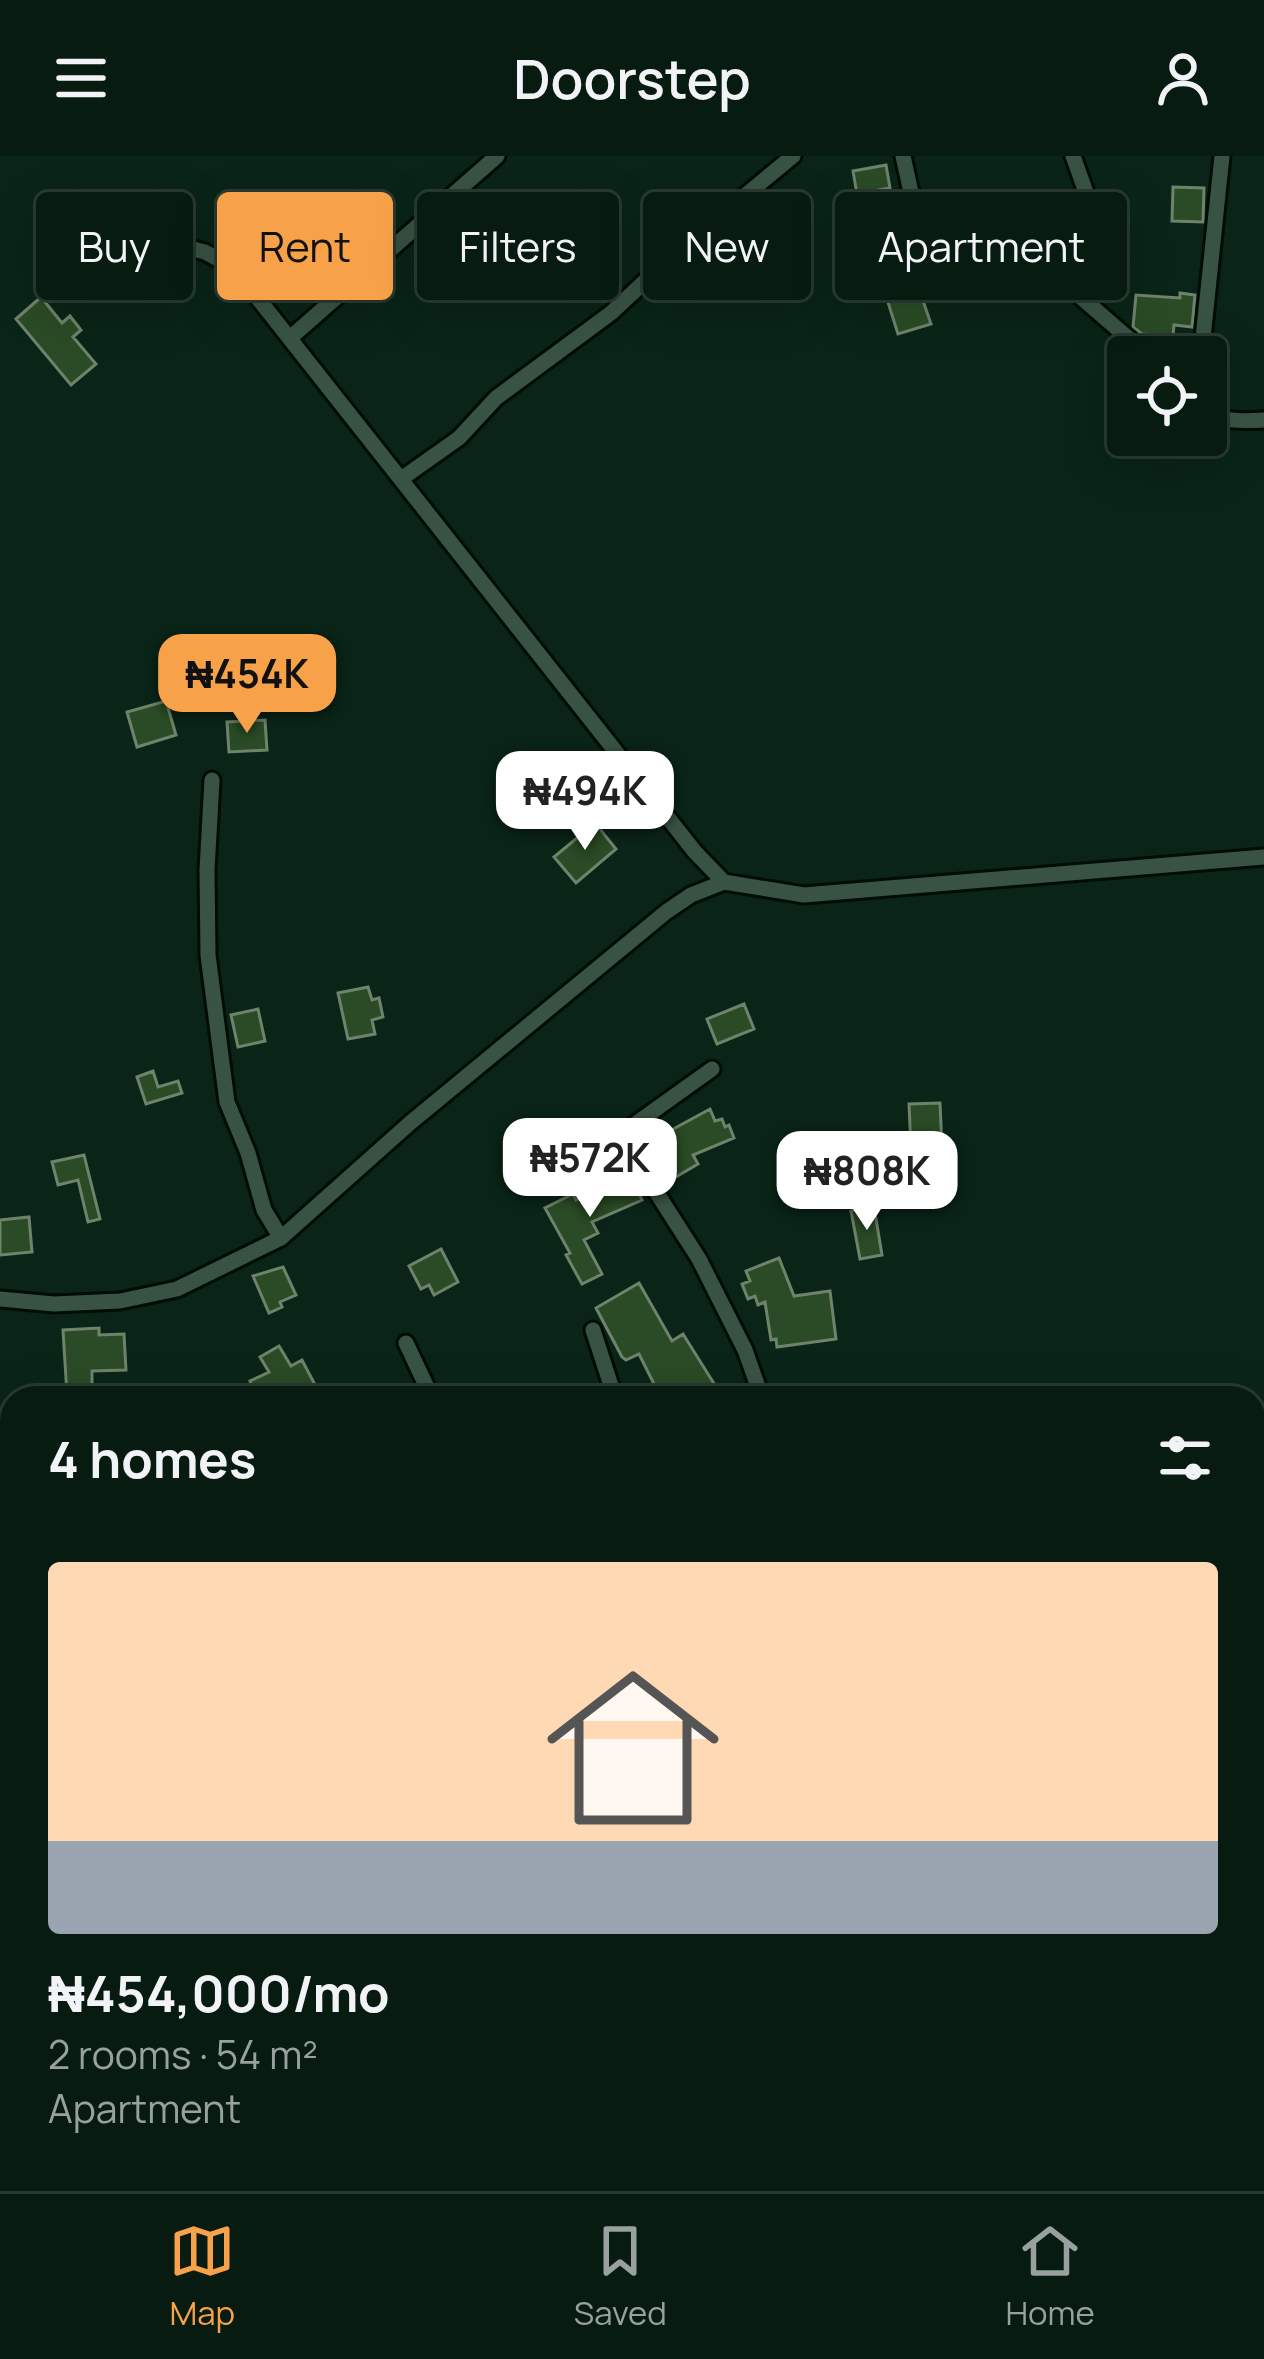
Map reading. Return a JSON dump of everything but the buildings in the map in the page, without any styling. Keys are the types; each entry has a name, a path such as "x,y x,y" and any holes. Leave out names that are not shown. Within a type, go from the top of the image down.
{"street":[{"path":"290,338 497,156"},
{"path":"401,479 459,438 496,398 611,313 673,254 793,156"},
{"path":"903,156 912,197 922,212 1053,272 1127,336"},
{"path":"1072,156 1098,226 1091,304"},
{"path":"1203,336 1222,156"},
{"path":"193,250 234,268 695,852 724,882"},
{"path":"1227,419 1264,420"},
{"path":"212,780 208,955 227,1102 264,1210 281,1238"},
{"path":"0,1299 54,1304 120,1301 177,1289 281,1238 410,1123 666,912 724,882 804,896 1264,857"},
{"path":"712,1070 631,1127 627,1142 707,1274 758,1386"},
{"path":"593,1330 611,1386"},
{"path":"406,1343 426,1386"}]}
